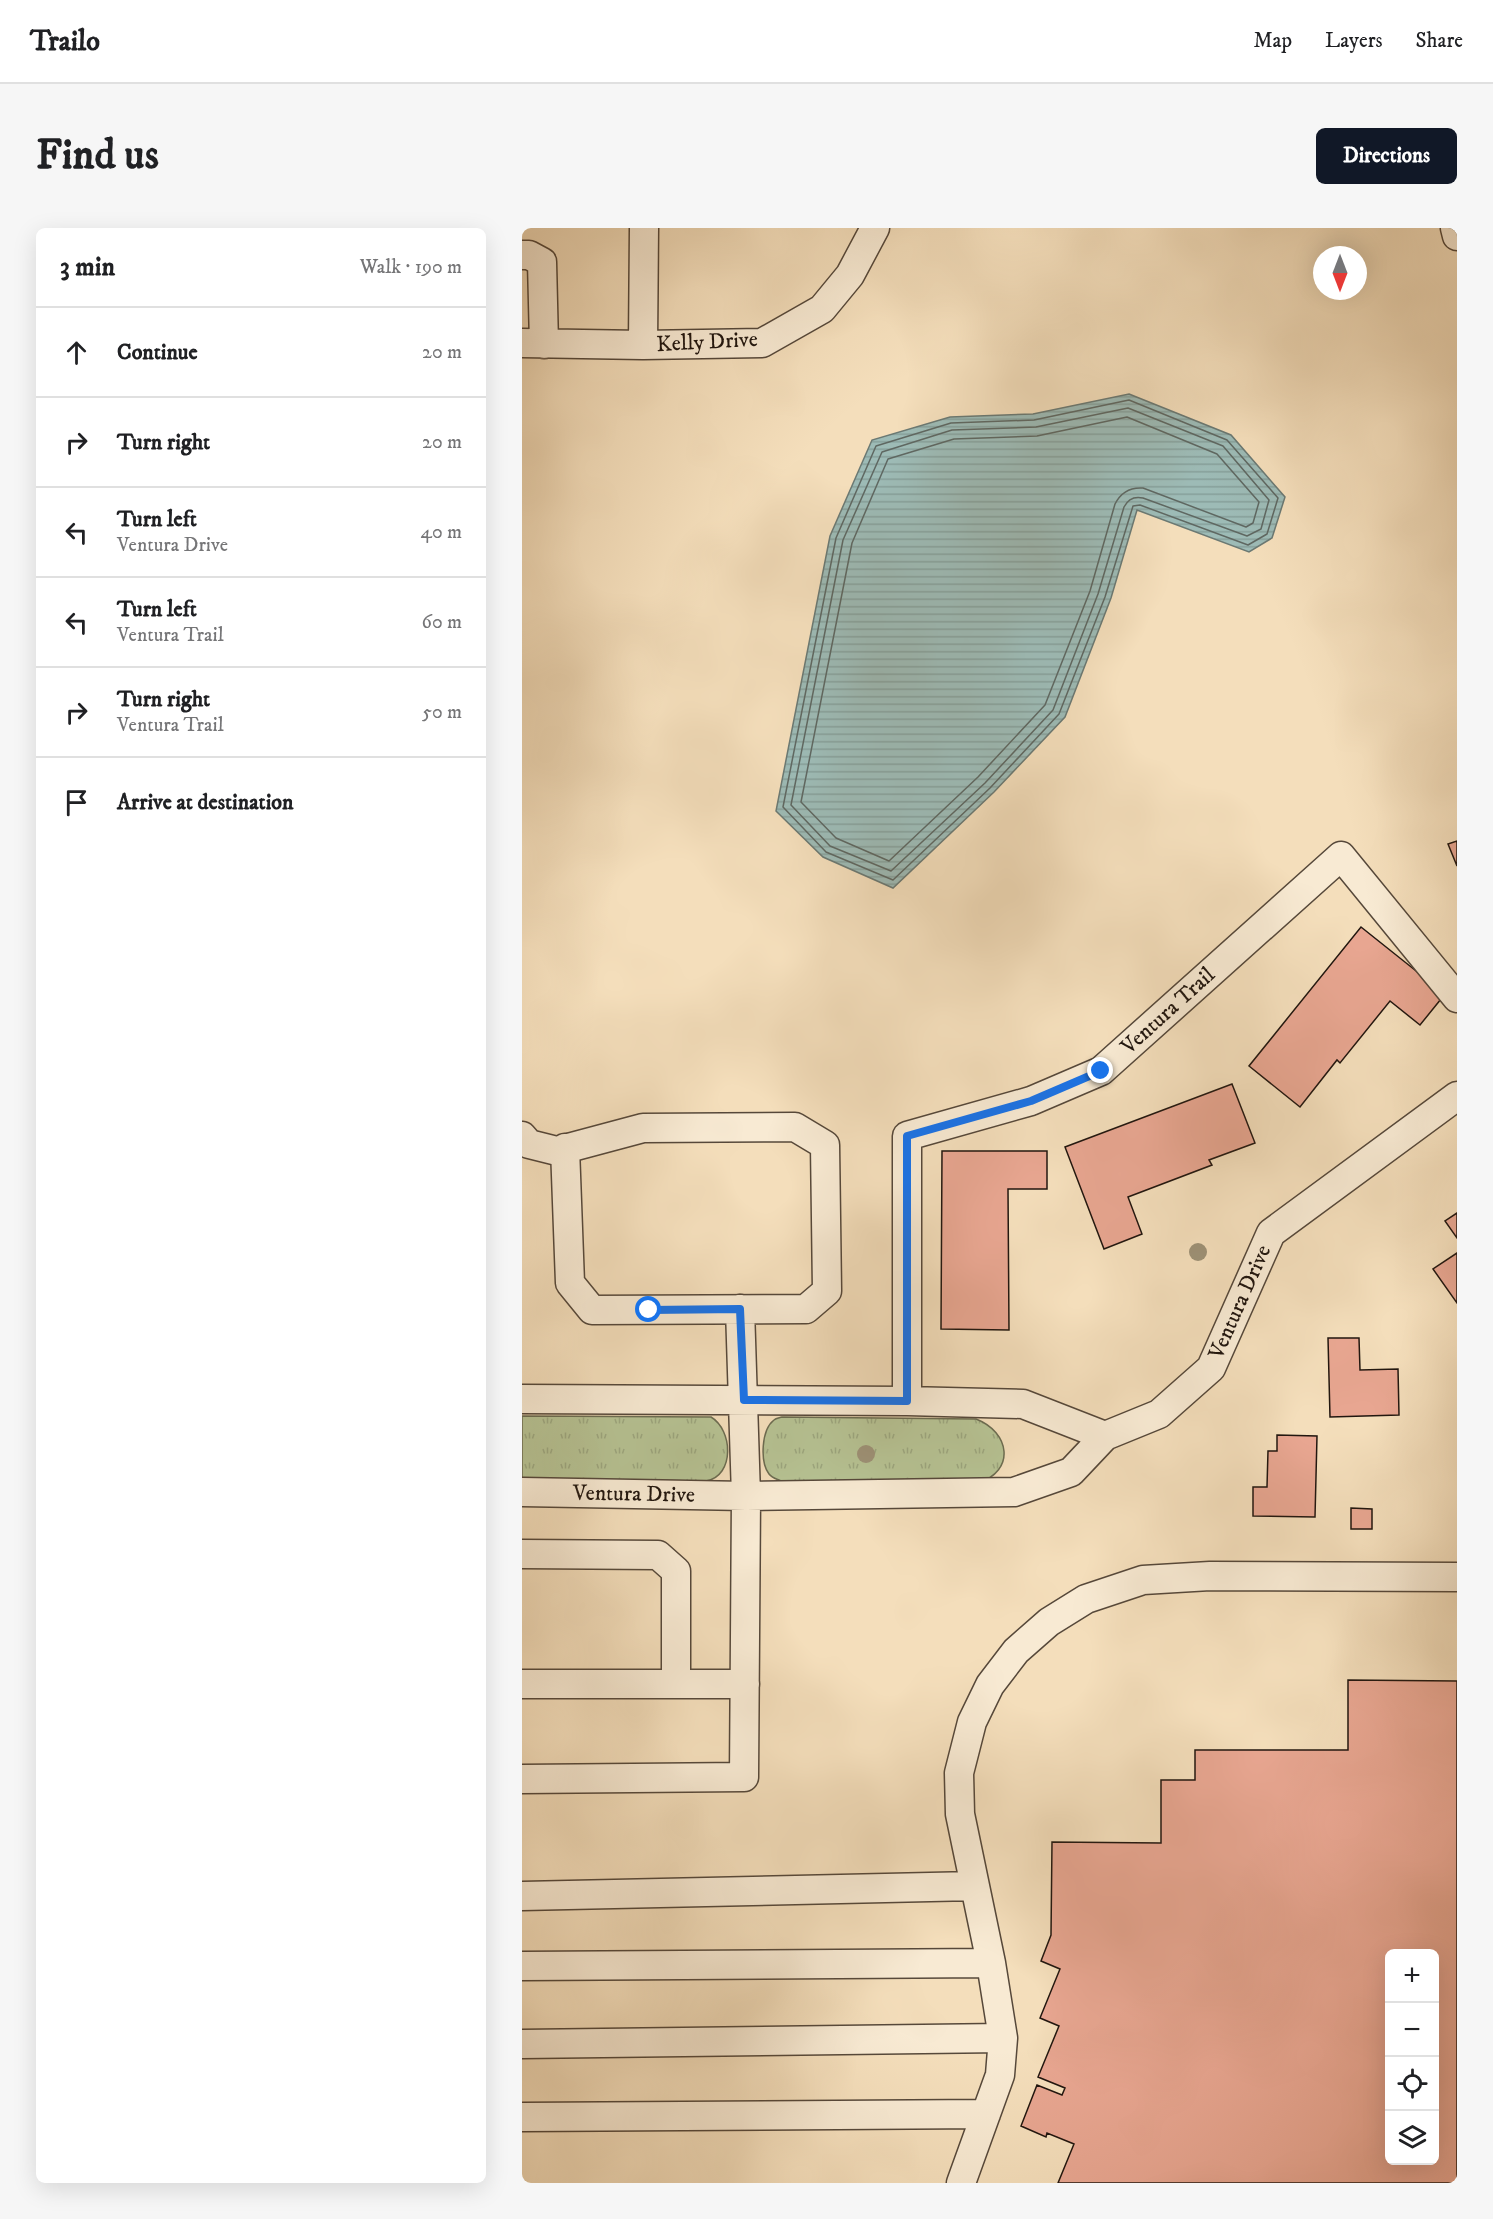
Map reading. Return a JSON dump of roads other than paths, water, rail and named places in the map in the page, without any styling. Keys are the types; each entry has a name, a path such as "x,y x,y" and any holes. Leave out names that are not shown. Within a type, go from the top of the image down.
{"street":[{"path":"643,345 644,228"},
{"name":"Kelly Drive","path":"533,344 762,343 822,309 850,275 875,228"},
{"path":"1455,228 1457,236"},
{"path":"522,255 529,255 542,262 533,344"},
{"name":"Ventura Trail","path":"907,1401 907,1136 1031,1101 1101,1071 1341,856 1457,998"},
{"name":"Ventura Drive","path":"522,1492 746,1496 1014,1492 1071,1472 1105,1436 1159,1414 1211,1368 1271,1233 1457,1096"},
{"path":"522,1136 529,1144 557,1151 643,1128 795,1127 825,1144 827,1291 806,1309 592,1310 570,1283 565,1149"},
{"path":"522,1779 744,1777 746,1496 740,1309"},
{"path":"522,1399 907,1401 1023,1404 1105,1436"},
{"path":"522,1554 658,1555 676,1571 676,1684"},
{"path":"961,2183 1000,2075 1003,2038 991,1963 960,1814 959,1773 972,1722 990,1685 1016,1651 1049,1622 1086,1599 1143,1580 1210,1576 1457,1577"},
{"path":"522,1684 745,1684"},
{"path":"522,1896 975,1886"},
{"path":"522,1966 991,1963"},
{"path":"522,2044 1003,2038"},
{"path":"522,2117 986,2114"}],"water":[{"path":"1129,394 1231,435 1285,497 1272,538 1249,552 1137,510 1111,598 1065,717 994,792 893,888 823,857 776,811 830,536 872,440 950,417 1033,414"}]}
